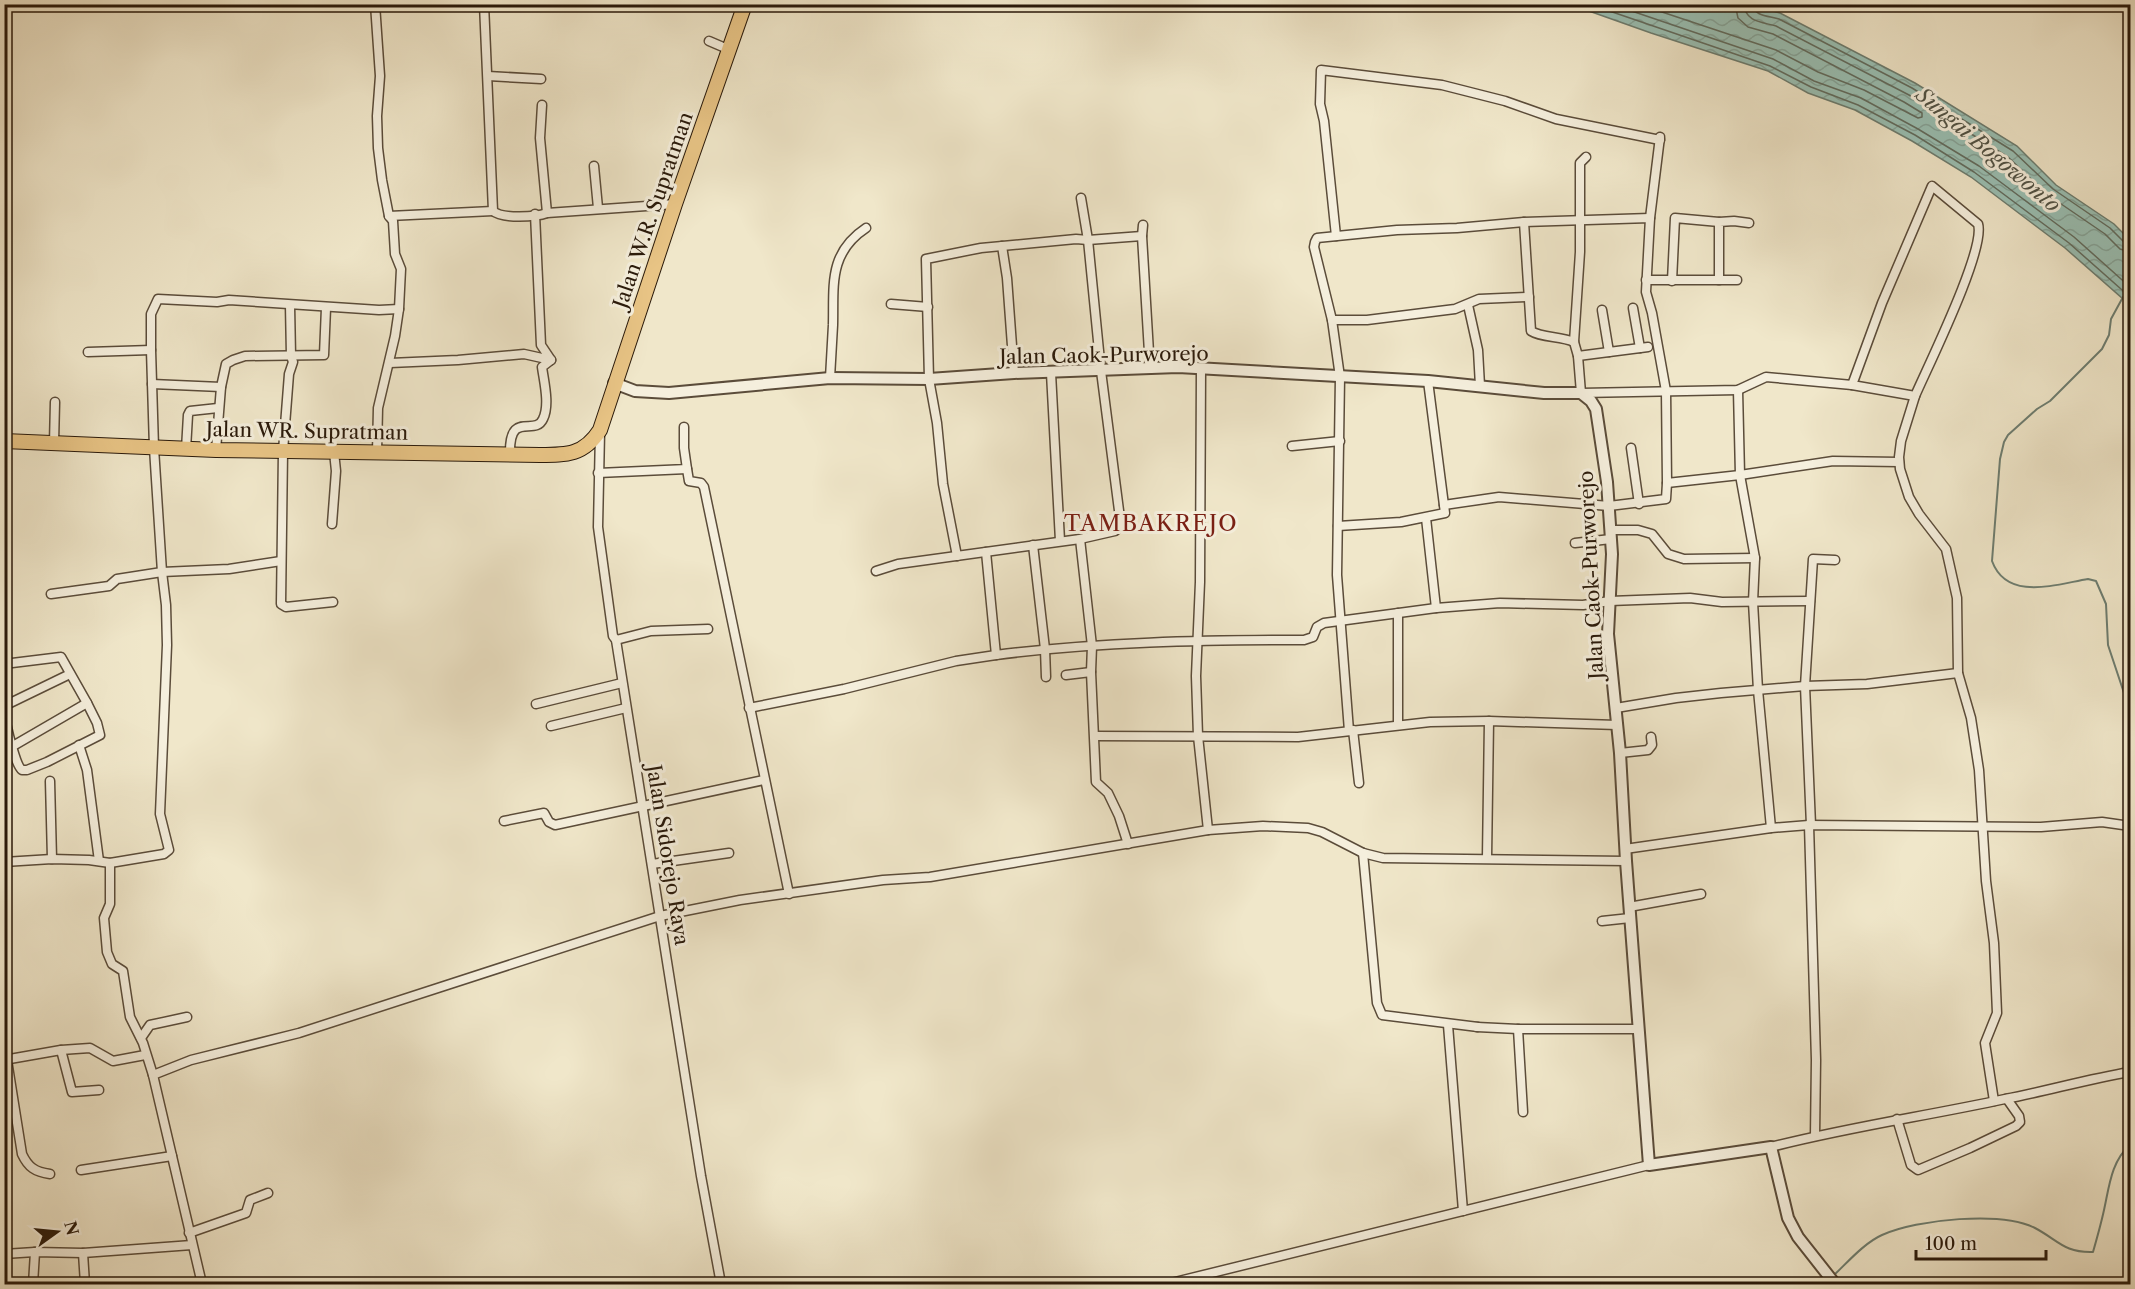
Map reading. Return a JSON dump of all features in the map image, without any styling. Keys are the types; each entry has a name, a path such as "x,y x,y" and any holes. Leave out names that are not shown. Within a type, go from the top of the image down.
{"main road":[{"name":"Jalan W.R. Supratman","path":"600,430 675,204 746,4"},
{"name":"Jalan WR. Supratman","path":"4,441 216,450 558,455 572,453 588,445 600,430"}],"street":[{"path":"375,4 380,76 377,116 378,148 389,216 393,221 395,254 401,269 399,309 390,363 378,408 377,452"},
{"path":"484,4 493,211"},
{"path":"709,41 730,50"},
{"path":"1336,236 1324,121 1320,104 1321,70 1442,85 1505,101 1556,119 1660,139 1650,218 1646,292 1666,391 1666,499 1609,506 1512,497 1444,505"},
{"path":"488,76 541,78"},
{"path":"542,105 540,138 547,213"},
{"path":"1586,157 1580,163 1580,220 1574,342 1578,356 1581,393 1738,390 1766,377 1852,385 1915,396"},
{"path":"594,165 598,208"},
{"path":"1852,385 1881,303 1932,186 1978,224 1980,235 1962,292 1915,396 1901,441 1899,462 1909,497 1949,555 1958,613 1956,633 1958,673 1971,718 1976,746 1982,796 1986,881 1994,943 1998,1005 1995,1020 1984,1043 1994,1101"},
{"path":"876,571 898,564 1080,539 1115,531 1121,526 1101,371 1088,240 1081,198"},
{"path":"389,216 493,211 498,215 535,214 539,216 547,213 598,208 675,204"},
{"path":"535,214 541,345 551,360"},
{"path":"1359,783 1351,731 1336,575 1340,377 1332,320 1318,265 1315,242 1321,237 1524,222 1650,218"},
{"path":"1672,281 1675,218 1719,222 1734,220 1749,223"},
{"path":"1524,222 1531,331 1574,342"},
{"path":"1719,222 1719,280"},
{"path":"1143,225 1150,369"},
{"path":"830,378 833,324 832,285 836,264 852,239 866,228"},
{"path":"957,556 943,484 937,423 929,379 926,259 981,248 1076,239 1142,236"},
{"path":"1002,246 1007,278 1014,374"},
{"path":"1646,280 1737,280"},
{"path":"1332,320 1367,320 1455,309 1479,300 1529,297"},
{"path":"4,862 52,859 110,863 164,854 169,850 160,814 167,645 154,448 151,350 151,314 158,299 217,302 229,300 326,308 399,309"},
{"path":"891,304 928,307"},
{"path":"290,305 293,362 289,374 283,451 281,604 283,606 333,602"},
{"path":"1468,305 1478,350 1480,386"},
{"path":"216,450 218,408 226,364 238,357 324,356 326,308"},
{"path":"1578,356 1644,347 1633,308"},
{"path":"1602,310 1609,352"},
{"path":"88,352 151,350"},
{"path":"390,363 524,354 551,360"},
{"path":"510,454 510,438 514,430 537,424 543,419 546,407 542,367 551,360"},
{"name":"Jalan Caok-Purworejo","path":"614,383 635,391 669,393 830,378 929,379 1178,367 1428,381 1544,393 1581,393 1591,401 1596,409 1607,482 1611,535 1608,634 1620,753 1629,913 1649,1165"},
{"path":"1201,369 1200,582 1196,676 1198,736 1208,830"},
{"path":"1051,373 1060,541"},
{"path":"1338,526 1401,522 1445,513 1428,381"},
{"path":"152,384 221,387"},
{"path":"1738,390 1740,475 1755,558 1753,602 1758,690 1771,828"},
{"path":"54,443 55,402"},
{"path":"186,449 190,411 218,408"},
{"path":"684,427 684,448 690,481 701,483 704,487 789,894"},
{"name":"Jalan Sidorejo Raya","path":"600,430 598,527 613,636 643,807 701,1176 721,1284"},
{"path":"1292,446 1340,441"},
{"path":"1630,448 1639,504"},
{"path":"332,524 336,471 334,452"},
{"path":"1667,483 1833,461 1899,462"},
{"path":"598,473 687,469"},
{"path":"1426,518 1436,608"},
{"path":"1575,543 1638,530 1652,534 1668,554 1684,559 1755,558"},
{"path":"1080,539 1092,646 1096,782 1108,793 1119,816 1128,844"},
{"path":"1033,545 1046,677"},
{"path":"986,552 996,655"},
{"path":"1815,1136 1816,1060 1805,686 1813,559 1835,560"},
{"path":"51,594 109,586 117,579 162,572 229,569 281,561"},
{"path":"749,708 844,689 956,661 996,655 1092,646 1240,640 1304,640 1313,637 1321,624 1436,608 1500,603 1583,605 1610,601 1690,598 1722,602 1810,601"},
{"path":"1398,613 1398,725"},
{"path":"615,640 651,631 708,629"},
{"path":"4,664 62,657 97,723 100,735 47,762 22,770 15,762 5,720"},
{"path":"1066,675 1091,672"},
{"path":"1616,708 1676,698 1805,686 1867,684 1958,673"},
{"path":"4,706 70,674"},
{"path":"536,704 622,683"},
{"path":"13,746 87,703"},
{"path":"552,726 626,708"},
{"path":"1095,736 1298,737 1456,720 1617,725"},
{"path":"1487,858 1489,721"},
{"path":"1620,753 1648,750 1652,745 1651,737"},
{"path":"79,745 87,770 99,861"},
{"path":"504,822 544,813 549,822 555,825 634,806 643,807 764,780"},
{"path":"50,781 52,859"},
{"path":"1625,849 1771,828 1810,825 2042,827 2102,822 2130,826"},
{"path":"153,1075 191,1060 298,1033 660,916 717,904 883,880 930,877 1208,830 1263,826 1308,828 1322,832 1362,853 1383,858 1626,861"},
{"path":"1362,853 1379,1010 1382,1015 1478,1027 1638,1029"},
{"path":"652,864 729,854"},
{"path":"110,863 111,904 104,918 107,952 112,964 123,971 130,1017 141,1038 153,1075 202,1284"},
{"path":"1602,921 1701,894"},
{"path":"141,1038 150,1025 187,1017"},
{"path":"1448,1025 1463,1211"},
{"path":"1518,1029 1523,1112"},
{"path":"50,1174 39,1173 27,1165 22,1154 6,1060 61,1050 90,1048 113,1061 146,1055"},
{"path":"61,1050 72,1092 99,1090"},
{"path":"1167,1284 1649,1165 1771,1147 2130,1072"},
{"path":"1897,1119 1911,1166 1918,1170 2016,1126 2020,1122 2019,1116 2007,1099"},
{"path":"1771,1147 1788,1218 1798,1237 1835,1284"},
{"path":"81,1170 172,1156"},
{"path":"189,1233 246,1213 250,1200 268,1193"},
{"path":"4,1254 83,1253 192,1245"},
{"path":"33,1284 35,1252"},
{"path":"83,1253 85,1284"}],"water":[{"name":"Sungai Bogowonto","path":"1746,4 1780,13 1915,83 2017,146 2056,185 2114,224 2130,240 2130,305 2065,248 1971,177 1855,110 1808,93 1768,71 1572,5"}],"waterway":[{"path":"2123,297 2111,319 2109,335 2102,349 2050,401 2037,409 2008,435 2004,442 2000,459 1992,561 1999,574 2009,582 2021,586 2048,586 2088,579 2096,581 2106,604 2108,645 2130,706"},
{"path":"1833,1276 1862,1248 1882,1235 1897,1229 1937,1221 1981,1219 2020,1223 2035,1228 2068,1248 2093,1252 2112,1175 2119,1159 2130,1145"}],"district":[{"name":"TAMBAKREJO","path":"1151,523"}]}
